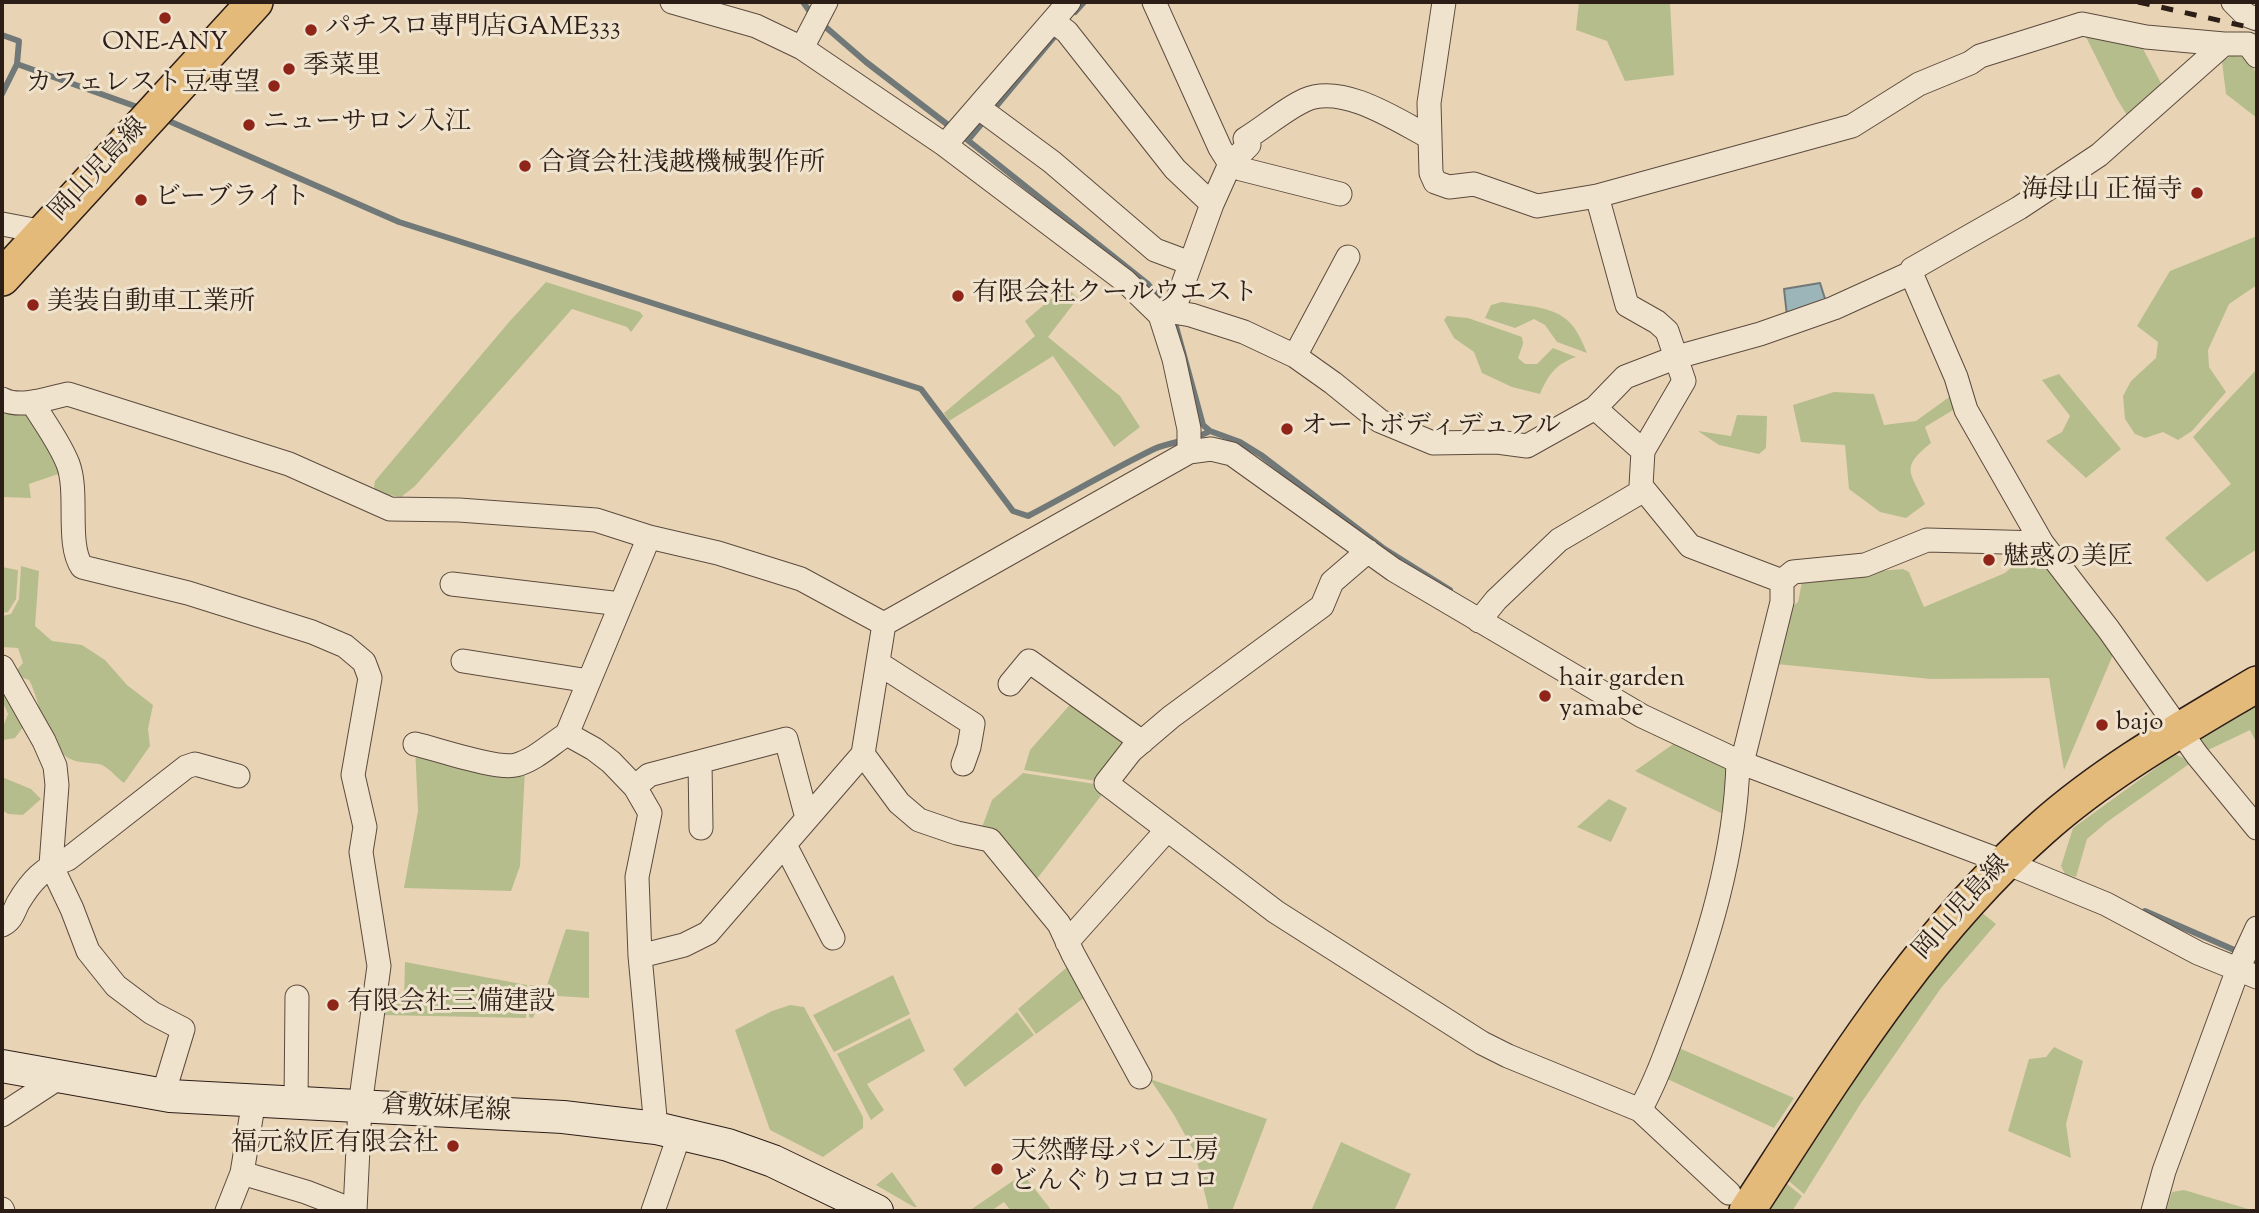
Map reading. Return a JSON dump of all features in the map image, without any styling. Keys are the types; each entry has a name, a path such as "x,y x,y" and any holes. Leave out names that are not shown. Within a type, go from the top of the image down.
{"main road":[{"name":"岡山児島線","path":"2,278 255,2"},
{"name":"岡山児島線","path":"1738,1202 1843,1063 1911,967 2004,862 2098,784 2178,730 2257,684"},
{"name":"倉敷妹尾線","path":"2,1066 163,1095 564,1117 668,1131 728,1145 773,1161 877,1211"}],"street":[{"path":"672,2 757,26 802,48 952,136 1166,314 1191,315 1244,332 1295,356 1380,421 1433,443 1497,442 1527,446 1595,408 1625,377 1677,357 1760,334 1834,308 1911,273 1912,269 2019,208 2099,155 2224,44"},
{"path":"952,136 985,112 1059,25 1069,2"},
{"path":"1154,2 1220,148 1230,164 1241,170 1340,194"},
{"path":"1444,2 1429,103 1431,173 1435,182 1449,187 1474,184 1537,205 1597,196 1852,126 1919,84 1980,56 2071,27 2092,25 2146,37 2224,44 2253,50 2256,19 2246,15 2233,2"},
{"path":"802,48 820,15"},
{"path":"1059,25 1175,169 1212,204"},
{"path":"1189,443 1166,314 1230,164 1249,145 1245,139 1306,99 1326,95 1346,98 1372,108 1429,137"},
{"path":"985,112 1052,162 1155,250 1190,263"},
{"path":"1597,196 1627,305 1667,331 1684,381 1643,451 1641,486 1690,546 1782,581"},
{"path":"2,224 44,232"},
{"path":"1295,356 1348,257"},
{"path":"1911,273 1956,377 1966,410 2042,543 2109,630 2178,730 2257,828"},
{"path":"2,399 6,402 32,402 68,394 289,464 390,509 459,510 596,520 649,537 718,552 801,579 884,624"},
{"path":"32,402 69,465 74,496 75,558 82,567 188,593 312,632 345,646 364,662 370,678 352,775 365,827 361,852 379,966 360,1106 355,1211 306,1192 242,1173"},
{"path":"1595,408 1643,451"},
{"path":"884,624 1189,443 1232,454 1394,570 1483,615 1642,716 2106,904 2178,943 2249,956 2164,1171 2153,1211"},
{"path":"1483,615 1559,540 1644,490"},
{"path":"415,744 493,764 513,766 528,761 567,734 649,537"},
{"path":"1782,581 1793,572 1865,565 1927,540 2042,543"},
{"path":"1368,551 1332,582 1322,606 1171,717 1131,751 1107,783 1276,912 1482,1043 1640,1110 1738,1202"},
{"path":"1640,1110 1651,1090 1699,962 1731,836 1743,758 1782,603 1782,581"},
{"path":"452,584 621,604"},
{"path":"640,956 684,945 708,933 863,754 884,624"},
{"path":"463,661 589,681"},
{"path":"1010,684 1029,661 1142,742"},
{"path":"878,663 973,724 963,764"},
{"path":"2,667 44,741 55,766 57,785 51,865 88,951 116,986 152,1013 183,1029 163,1095"},
{"path":"567,734 611,762 635,787 650,813 637,877 640,956 668,1131 653,1211"},
{"path":"635,787 649,775 786,739 807,818"},
{"path":"863,754 900,803 919,820 957,833 990,840 1059,924 1140,1077"},
{"path":"700,762 701,828"},
{"path":"2,925 10,921 27,889 51,865 68,859 186,767 195,764 238,776"},
{"path":"1067,942 1167,830"},
{"path":"785,845 833,938"},
{"path":"296,1103 297,997"},
{"path":"2,1115 60,1077"},
{"path":"227,1211 242,1173 254,1100"}],"green space":[{"path":"1579,2 1670,2 1674,75 1625,81 1607,41 1576,30"},
{"path":"2084,33 2140,43 2164,89 2130,120 2117,99"},
{"path":"2231,55 2248,58 2257,75 2257,118 2226,94 2222,62"},
{"path":"2257,236 2257,285 2229,304 2208,350 2209,367 2226,392 2192,431 2178,440 2163,432 2145,438 2135,434 2125,419 2123,396 2131,381 2156,358 2158,342 2137,326 2170,271"},
{"path":"546,282 640,312 643,316 631,332 627,327 572,309 415,486 401,497 377,493 375,481"},
{"path":"1065,287 1078,298 1048,337 1120,396 1140,427 1114,447 1053,356 949,421 944,413 1035,336 1025,321"},
{"path":"1502,302 1544,309 1563,317 1577,332 1587,353 1557,342 1545,325 1534,319 1515,328 1485,318 1491,305"},
{"path":"1447,316 1468,318 1522,337 1523,344 1518,358 1525,364 1537,364 1553,348 1576,357 1554,371 1540,394 1512,387 1482,373 1474,352 1454,338 1444,320"},
{"path":"2257,369 2257,549 2207,582 2165,538 2231,484 2193,437"},
{"path":"2059,374 2121,449 2086,478 2046,441 2062,432 2070,416 2042,380"},
{"path":"1834,392 1874,394 1884,425 1916,421 1952,395 1958,407 1925,427 1931,443 1915,458 1911,471 1925,504 1906,518 1880,512 1849,489 1845,445 1801,442 1793,405"},
{"path":"26,409 48,441 61,473 29,484 31,498 2,497 2,413"},
{"path":"1737,415 1767,416 1766,448 1759,454 1719,445 1698,431 1731,436"},
{"path":"2030,552 2038,553 2115,650 2064,770 2049,678 1931,679 1776,664 1789,604 1798,602 1803,577 1903,569 1909,572 1924,607 2005,573"},
{"path":"21,566 39,571 35,626 52,641 82,645 105,660 127,685 153,705 148,729 150,746 124,783 102,765 73,760 56,748 46,730 29,680 21,677 6,689 27,722 15,738 3,740 2,729 8,714 2,700 2,672 14,673 23,663 18,648 2,647 2,616 11,614 19,599"},
{"path":"2,567 18,570 16,599 8,612 2,613"},
{"path":"1075,699 1128,741 1096,781 1024,770 1030,750"},
{"path":"2257,699 2257,744 2250,730 2204,752 2201,732"},
{"path":"1679,740 1730,768 1729,817 1635,771"},
{"path":"415,747 525,770 520,866 511,891 404,888 418,811"},
{"path":"2175,754 2192,762 2087,839 2076,877 2065,874 2061,866 2073,828"},
{"path":"1023,773 1095,784 1104,792 1033,884 981,830 992,800"},
{"path":"2,777 31,789 41,799 23,815 8,814 2,810"},
{"path":"1609,799 1627,808 1611,842 1577,827"},
{"path":"1981,912 1996,924 1941,988 1861,1103 1804,1194 1783,1176 1934,966"},
{"path":"566,929 589,932 589,998 542,995 533,1018 529,1017 530,985 546,988"},
{"path":"405,962 527,985 526,1018 380,1015 380,1000 404,1000"},
{"path":"1072,963 1089,994 1036,1034 1018,1009"},
{"path":"893,975 910,1014 834,1052 813,1015"},
{"path":"790,1005 804,1007 863,1117 863,1128 823,1157 770,1130 735,1030"},
{"path":"1017,1012 1034,1035 965,1087 953,1069"},
{"path":"910,1018 925,1051 867,1084 884,1110 871,1120 837,1054"},
{"path":"2054,1047 2083,1061 2066,1124 2071,1158 2008,1131 2029,1059 2046,1057"},
{"path":"1679,1048 1794,1098 1774,1128 1663,1077"},
{"path":"1150,1079 1267,1119 1232,1211 1209,1211 1195,1153"},
{"path":"1341,1142 1411,1174 1394,1211 1311,1211"},
{"path":"892,1172 917,1207 876,1185"},
{"path":"1023,1174 1052,1211 1011,1211 1004,1202 991,1211 969,1211"},
{"path":"1781,1179 1802,1196 1792,1211 1760,1211"},
{"path":"2184,1190 2255,1211 2166,1211 2172,1192"}],"water":[{"path":"1820,283 1826,302 1787,316 1784,289"}],"waterway":[{"path":"803,2 813,16"},
{"path":"1075,12 1084,2"},
{"path":"821,23 866,62 952,128"},
{"path":"968,140 1059,31"},
{"path":"2,35 19,41 17,64 143,109"},
{"path":"2,94 17,64"},
{"path":"162,118 399,222 921,389 1013,511 1028,516 1154,449 1210,431"},
{"path":"960,134 1148,284 1164,304"},
{"path":"1174,319 1203,425 1210,431 1240,442 1261,455 1383,548 1450,590"},
{"path":"2145,911 2239,952"}],"railway":[{"path":"2138,2 2257,29"}],"place":[{"name":"ONE-ANY","path":"165,18"},
{"name":"パチスロ専門店GAME333","path":"311,30"},
{"name":"季菜里","path":"289,69"},
{"name":"カフェレスト豆専望","path":"274,86"},
{"name":"ニューサロン入江","path":"249,125"},
{"name":"合資会社浅越機械製作所","path":"525,166"},
{"name":"海母山 正福寺","path":"2197,193"},
{"name":"ビーブライト","path":"141,200"},
{"name":"有限会社クールウエスト","path":"958,296"},
{"name":"美装自動車工業所","path":"33,305"},
{"name":"オートボディデュアル","path":"1287,429"},
{"name":"魅惑の美匠","path":"1989,560"},
{"name":"hair garden yamabe","path":"1545,696"},
{"name":"bajo","path":"2102,725"},
{"name":"有限会社三備建設","path":"333,1005"},
{"name":"福元紋匠有限会社","path":"453,1146"},
{"name":"天然酵母パン工房 どんぐりコロコロ","path":"997,1169"}]}
